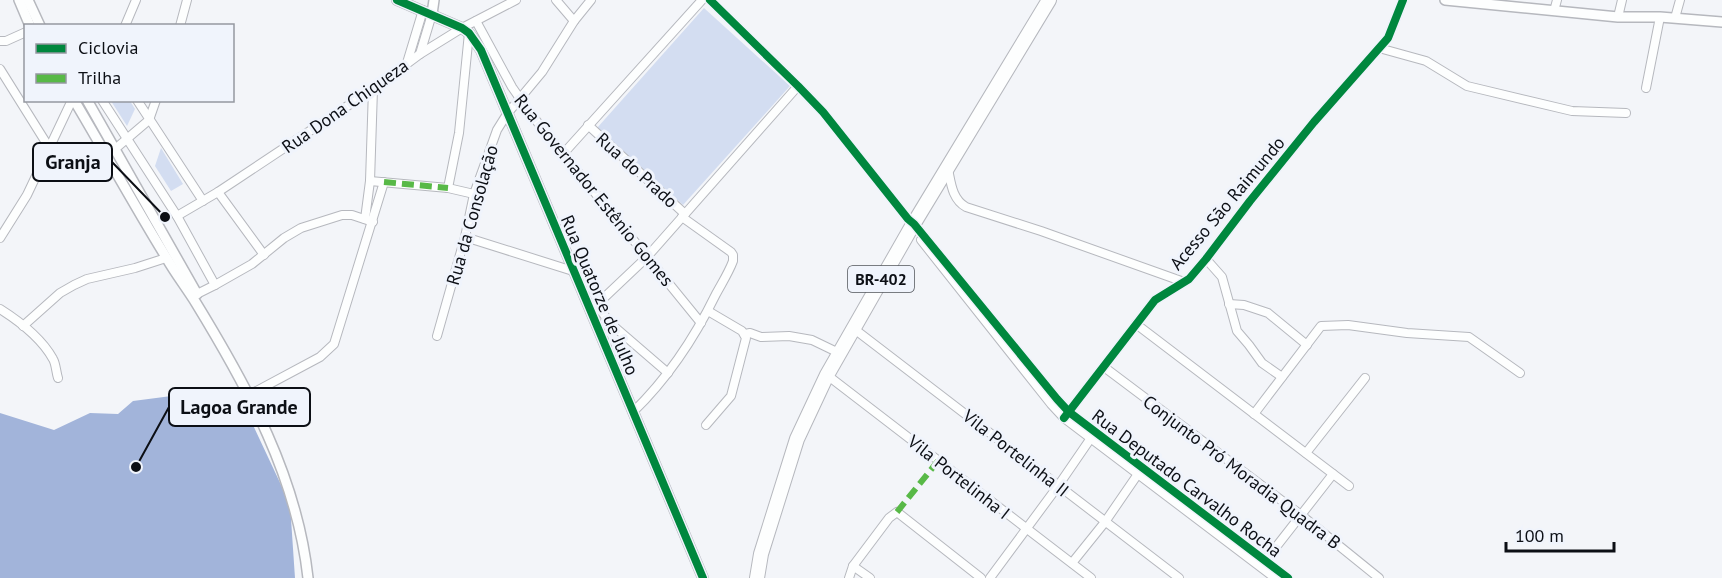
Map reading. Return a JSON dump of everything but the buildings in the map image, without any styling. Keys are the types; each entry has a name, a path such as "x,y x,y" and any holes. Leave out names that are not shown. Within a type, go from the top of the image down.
{"highway":[{"name":"BR-402","path":"757,578 760,554 794,449 827,375 911,224 1049,0"}],"street":[{"path":"18,0 36,24"},
{"path":"28,0 37,24"},
{"path":"126,24 136,0"},
{"path":"181,24 187,0"},
{"path":"397,0 423,5 432,14 466,30 459,134 448,188"},
{"path":"420,54 434,0"},
{"name":"Rua Dona Chiqueza","path":"177,216 218,192 373,89 420,54 466,30 504,4 516,0"},
{"path":"556,0 574,21"},
{"name":"Rua da Consolação","path":"437,336 465,237 474,194 497,130 507,114 542,72 574,21 591,0"},
{"path":"562,154 702,0"},
{"name":"Rua Deputado Carvalho Rocha","path":"710,0 823,112 1067,415 1263,564 1288,578"},
{"name":"Acesso São Raimundo","path":"1067,415 1155,300 1189,279 1250,201 1388,38 1403,0"},
{"path":"1445,0 1617,17 1660,17 1722,22"},
{"path":"1554,11 1557,0"},
{"path":"1617,17 1622,0"},
{"path":"1675,18 1680,0"},
{"path":"407,63 423,5"},
{"path":"1646,88 1660,17"},
{"name":"Rua Governador Estênio Gomes","path":"476,21 519,99 701,323"},
{"name":"Rua Quatorze de Julho","path":"466,30 481,50 573,271 594,308 633,412 703,578"},
{"path":"2,42 24,33"},
{"path":"1379,48 1426,61 1467,86 1572,111 1626,113"},
{"path":"0,69 50,148"},
{"path":"668,373 594,308 647,257 798,86"},
{"path":"369,221 373,89"},
{"path":"0,238 27,195 72,102"},
{"path":"74,102 196,298 249,395 277,458 292,499 308,578"},
{"path":"88,102 115,149 154,228 166,258 196,298"},
{"path":"103,102 177,216 215,285"},
{"path":"138,102 203,201"},
{"path":"115,149 149,120 155,102"},
{"name":"Rua do Prado","path":"588,125 683,215 733,255 731,266 708,311"},
{"path":"948,167 954,195 966,207 1184,282"},
{"path":"370,181 448,188 474,194"},
{"path":"249,395 320,357 334,344 369,221 384,182"},
{"path":"218,192 264,255"},
{"path":"196,298 264,255 284,238 301,228 342,215 352,215 369,221"},
{"path":"465,237 573,271"},
{"path":"23,326 74,285 87,279 166,258"},
{"path":"1206,259 1222,277 1237,331 1262,363 1282,377"},
{"path":"1229,304 1244,305 1268,313 1307,345"},
{"path":"0,309 41,343 54,360 58,378"},
{"path":"633,412 668,373 708,311 745,334 750,333 761,337 789,336 812,340 839,353"},
{"path":"1136,324 1349,486"},
{"path":"1254,414 1321,326 1348,326 1469,337 1520,373"},
{"name":"Vila Portelinha II","path":"853,328 1179,578"},
{"path":"706,425 731,396 746,344 745,334"},
{"name":"Conjunto Pró Moradia Quadra B","path":"1104,367 1301,515 1379,578"},
{"name":"Vila Portelinha I","path":"827,375 1091,578"},
{"path":"1306,453 1365,378"},
{"path":"990,578 1093,435"},
{"path":"1072,563 1105,522 1141,471"},
{"path":"1263,564 1333,474"},
{"path":"849,578 853,566 889,518 897,512 981,578"},
{"name":"Rua Deputado Carvalho Rocha","path":"1263,564 1275,578"},
{"path":"853,566 870,578"}],"shaded area":[{"path":"704,8 790,86 683,205 597,128"},
{"path":"112,102 131,102 135,109 127,126"},
{"path":"161,148 183,184 171,191 155,166"}],"water":[{"path":"210,391 228,399 239,417 253,425 290,504 295,578 0,578 0,413 54,430 90,413 118,414 133,401"}],"marked path":[{"path":"384,182 448,188"},
{"path":"897,512 938,461"}],"cycle path":[{"path":"397,0 462,28 469,33 481,50 703,578"},
{"path":"710,0 823,112 908,219 1069,412 1288,578"},
{"path":"1064,418 1155,300 1189,279 1314,122 1388,38 1403,0"}],"place":[{"name":"Granja","path":"165,217"},
{"name":"Lagoa Grande","path":"136,467"}]}
